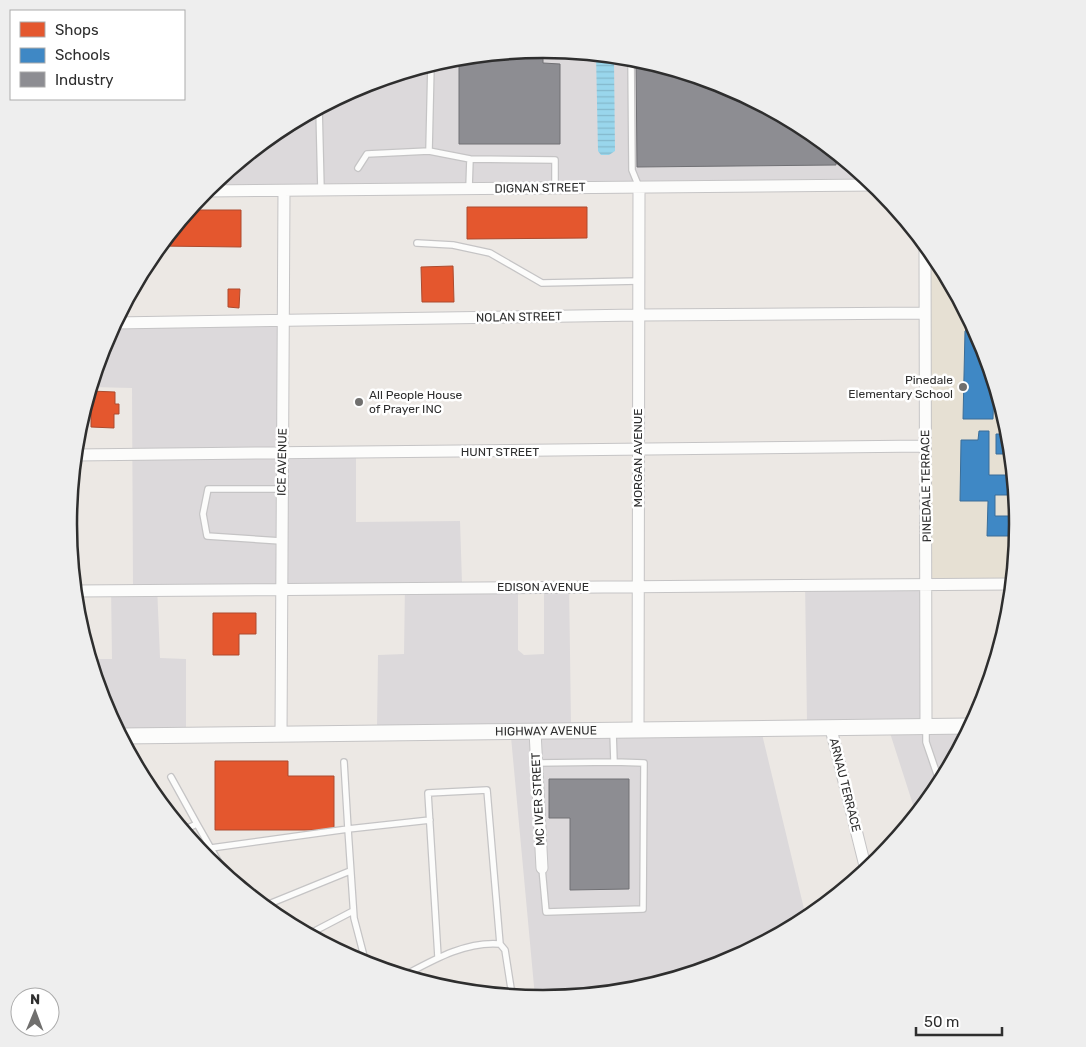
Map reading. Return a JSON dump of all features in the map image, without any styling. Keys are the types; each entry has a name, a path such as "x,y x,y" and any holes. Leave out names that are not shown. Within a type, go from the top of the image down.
{"street":[{"name":"DIGNAN STREET","path":"216,191 863,185"},
{"name":"MORGAN AVENUE","path":"638,730 639,187"},
{"name":"ICE AVENUE","path":"281,734 284,191"},
{"name":"PINEDALE TERRACE","path":"925,258 926,727"},
{"name":"NOLAN STREET","path":"122,323 284,322 639,315 925,313"},
{"name":"HUNT STREET","path":"82,455 925,446"},
{"name":"EDISON AVENUE","path":"82,592 1005,584"},
{"name":"HIGHWAY AVENUE","path":"128,736 963,726"},
{"name":"ARNAU TERRACE","path":"831,729 864,861"},
{"name":"MC IVER STREET","path":"535,731 542,868"}],"lane":[{"path":"631,66 632,170 639,187"},
{"path":"429,151 430,71"},
{"path":"319,115 321,190"},
{"path":"358,168 367,154 429,151 470,160 555,160 555,188"},
{"path":"469,188 470,160"},
{"path":"417,243 453,245 490,253 542,283 639,281"},
{"path":"281,541 207,536 203,514 208,489 282,489"},
{"path":"926,727 926,742 936,772"},
{"path":"613,730 614,762"},
{"path":"344,762 353,912 363,953"},
{"path":"536,763 644,763 643,909 546,912 542,868"},
{"path":"171,777 215,854"},
{"path":"438,957 428,793 487,790 500,944 505,950 511,989"},
{"path":"211,848 430,820"},
{"path":"190,827 197,824"},
{"path":"272,903 350,871"},
{"path":"316,930 353,912"},
{"path":"412,971 438,957 490,943 500,944"}],"shaded area":[{"path":"513,58 573,58 604,61 664,73 693,82 721,93 776,120 827,154 857,179 223,185 259,154 284,136 310,120 365,93 422,73 482,61"},
{"name":"Pinedale Elementary School","path":"930,265 947,291 974,345 993,403 1005,463 1009,524 1006,579 931,579"},
{"path":"288,317 287,447 356,447 356,522 460,521 462,583 518,582 518,650 524,655 544,654 544,582 569,581 571,725 377,727 378,655 404,654 405,584 157,585 160,658 186,659 186,730 125,730 112,702 98,659 112,659 111,586 133,586 132,388 98,387 112,345 124,320"},
{"path":"931,579 932,720 807,722 805,580"},
{"path":"960,732 947,756 914,806 890,733"},
{"path":"762,734 804,909 776,927 721,954 664,974 604,986 534,990 511,737"}],"water":[{"path":"596,60 614,63 615,151 609,155 601,155 598,151"}],"building: Shops":[{"path":"467,207 587,207 587,238 467,239"},
{"path":"198,210 241,210 241,247 169,246"},
{"path":"453,266 454,302 422,302 421,267"},
{"path":"228,289 240,289 239,308 228,307"},
{"path":"97,391 115,392 115,404 119,404 119,414 114,414 114,428 91,427 91,412"},
{"path":"213,613 256,613 256,634 239,634 239,655 213,655"},
{"path":"215,761 288,761 288,776 334,776 334,830 215,830"}],"building: Schools":[{"path":"967,329 974,345 984,374 993,405 993,419 963,419 965,331"},
{"path":"979,431 989,431 989,475 1006,475 1008,495 995,495 995,516 1009,516 1009,536 987,536 988,501 960,501 961,440 978,440"},
{"path":"996,434 1000,434 1004,454 996,454"}],"building: Industry":[{"path":"513,58 543,58 543,63 560,64 560,144 459,144 459,65"},
{"path":"636,66 693,82 749,106 802,136 836,161 836,165 637,167"},
{"path":"549,779 629,779 629,889 570,890 570,818 549,818"}],"place":[{"name":"Pinedale Elementary School","path":"963,387"},
{"name":"All People House of Prayer INC","path":"359,402"}]}
